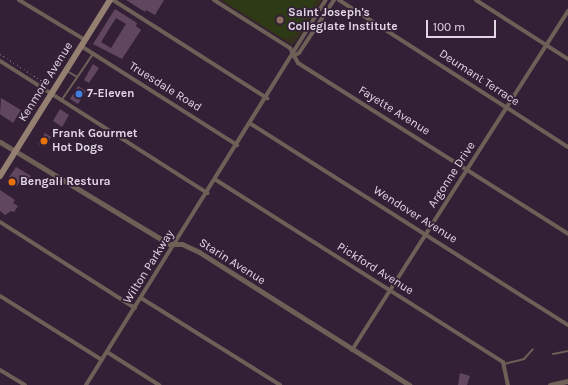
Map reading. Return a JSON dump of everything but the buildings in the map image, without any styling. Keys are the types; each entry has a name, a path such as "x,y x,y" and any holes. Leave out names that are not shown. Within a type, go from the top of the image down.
{"main road":[{"name":"Kenmore Avenue","path":"0,176 111,0"}],"street":[{"path":"19,0 85,40"},
{"path":"111,0 267,98"},
{"name":"Fayette Avenue","path":"214,0 290,48 298,63 568,234"},
{"path":"216,180 326,0"},
{"path":"293,56 299,53 334,0"},
{"name":"Deumant Terrace","path":"339,0 568,147"},
{"path":"476,0 568,59"},
{"name":"Argonne Drive","path":"352,350 568,11"},
{"name":"Truesdale Road","path":"81,46 237,145"},
{"path":"0,61 207,193"},
{"name":"Wendover Avenue","path":"251,124 568,325"},
{"name":"Starin Avenue","path":"0,142 169,244 182,244 199,252 409,385"},
{"name":"Wilton Parkway","path":"102,360 216,180"},
{"name":"Pickford Avenue","path":"216,180 390,290 503,364"},
{"path":"0,222 135,308"},
{"path":"0,296 102,360 86,385"},
{"path":"141,298 280,385"},
{"path":"107,352 160,385"},
{"path":"503,364 508,385"},
{"path":"0,370 25,385"},
{"path":"550,385 568,381"}],"lane":[{"path":"61,101 93,54"},
{"path":"66,70 77,77"},
{"path":"503,364 524,360 533,349"},
{"path":"553,354 568,351"}],"path":[{"path":"0,54 50,85"}],"shaded area":[{"name":"Saint Joseph's Collegiate Institute","path":"220,0 322,0 295,43 292,45"}],"green space":[{"name":"Saint Joseph's Collegiate Institute","path":"223,0 317,0 294,36 284,39"}],"place":[{"name":"Saint Joseph's Collegiate Institute","path":"280,20"},
{"name":"7-Eleven","path":"79,94"},
{"name":"Frank Gourmet Hot Dogs","path":"44,141"},
{"name":"Bengali Restura","path":"12,182"}]}
